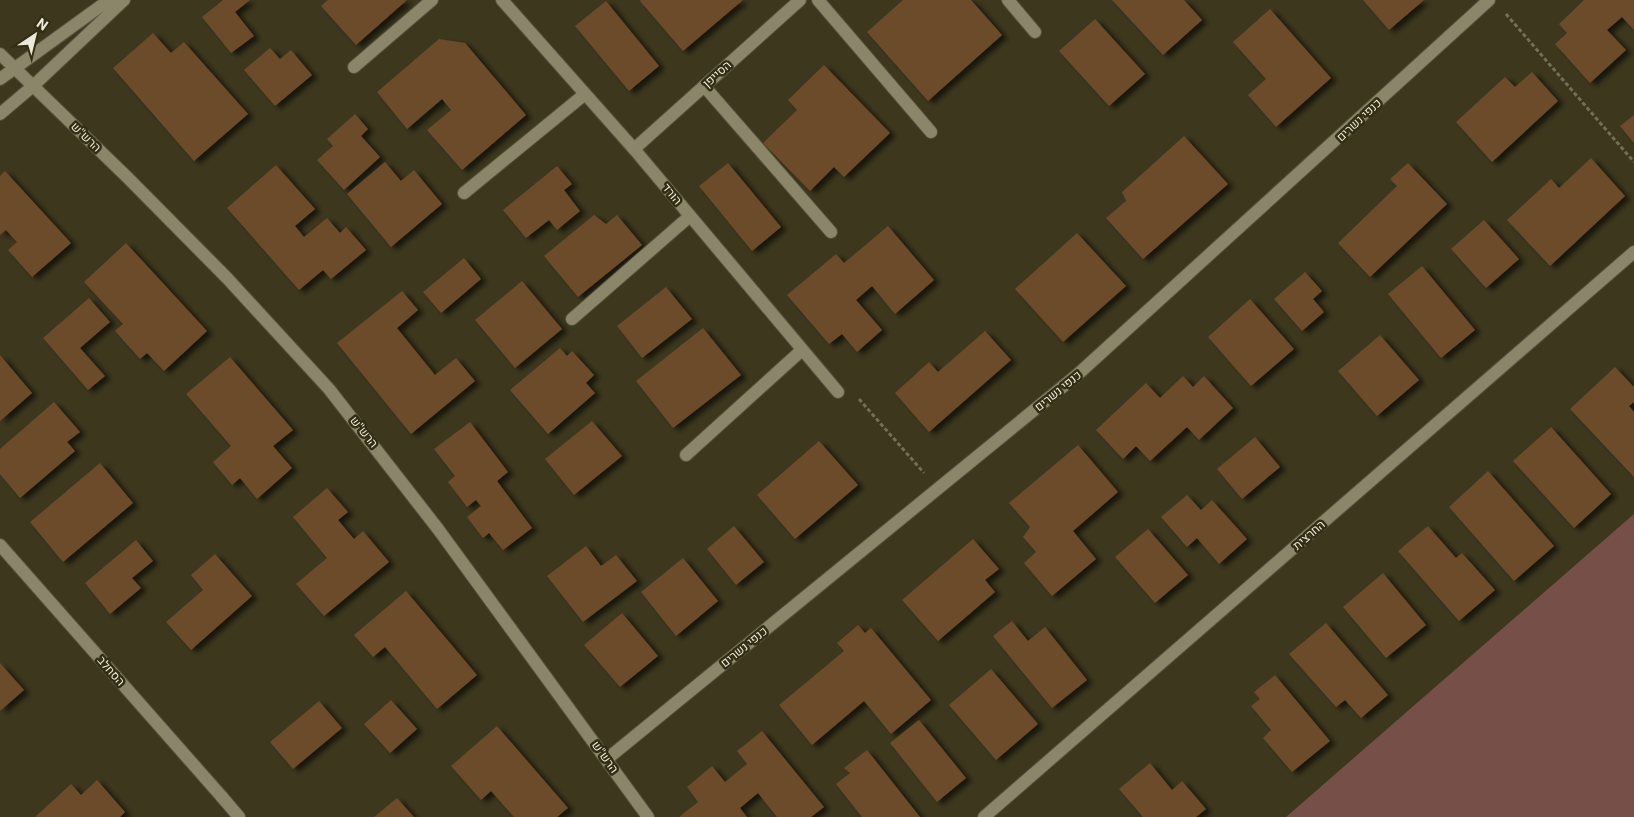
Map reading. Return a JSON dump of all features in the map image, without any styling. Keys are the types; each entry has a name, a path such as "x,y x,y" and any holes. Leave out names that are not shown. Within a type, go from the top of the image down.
{"street":[{"path":"0,78 109,0"},
{"path":"0,114 33,86 124,0"},
{"path":"354,67 432,0"},
{"name":"הורד","path":"502,0 634,149 838,392"},
{"name":"הסייפן","path":"634,149 800,0"},
{"path":"818,0 931,132"},
{"path":"1008,0 1035,32"},
{"name":"כנפי נשרים","path":"607,759 1078,376 1489,0"},
{"name":"הרש''ש","path":"0,54 128,177 226,278 329,389 433,521 648,817"},
{"path":"704,86 831,232"},
{"path":"464,193 585,94"},
{"path":"572,319 690,216"},
{"name":"החרצית","path":"984,817 1634,252"},
{"path":"686,455 802,350"},
{"name":"הסחלב","path":"0,545 239,817"}],"path":[{"path":"1501,7 1634,162"},
{"path":"838,392 857,396 937,489"}],"shaded area":[{"path":"1634,514 1634,817 1286,817"}],"building":[{"path":"223,0 250,0 235,12 254,36 231,53 202,17"},
{"path":"328,0 407,0 356,45 321,6"},
{"path":"641,0 743,0 683,51"},
{"path":"903,0 971,0 1002,35 928,101 867,32"},
{"path":"1112,0 1184,0 1202,20 1163,55"},
{"path":"1363,0 1424,0 1389,30"},
{"path":"1584,0 1634,0 1634,30 1622,17 1607,30 1626,50 1590,83 1555,44 1567,33 1559,24"},
{"path":"606,1 659,66 629,91 575,26"},
{"path":"1270,9 1331,78 1276,127 1248,95 1266,79 1233,42"},
{"path":"1095,19 1145,74 1109,106 1059,51"},
{"path":"153,33 171,53 184,42 248,114 194,161 113,68"},
{"path":"439,39 465,43 526,115 462,170 427,130 451,110 442,99 407,129 377,92"},
{"path":"270,48 280,59 291,50 312,75 275,106 244,70"},
{"path":"824,65 890,133 844,177 834,167 810,191 763,143 797,110 788,100"},
{"path":"1532,72 1558,101 1492,162 1456,122 1505,77 1515,87"},
{"path":"355,114 368,129 361,136 380,157 344,190 317,160 333,146 327,139"},
{"path":"1634,115 1634,143 1620,126"},
{"path":"1184,136 1228,184 1143,259 1106,218 1126,201 1122,192"},
{"path":"1591,158 1625,196 1550,266 1507,220 1551,179 1559,188"},
{"path":"385,162 401,181 414,170 442,204 391,247 347,194"},
{"path":"728,163 781,227 752,251 699,186"},
{"path":"1408,163 1447,204 1370,277 1338,243 1397,186 1390,179"},
{"path":"276,165 315,209 295,226 304,237 327,218 340,233 346,227 366,250 331,279 323,270 299,290 227,208"},
{"path":"557,166 572,184 564,190 580,211 557,230 549,220 526,238 503,210"},
{"path":"5,171 71,243 32,277 8,250 17,242 6,230 0,235 0,176"},
{"path":"594,215 606,224 617,215 642,245 578,297 544,256"},
{"path":"1484,220 1519,259 1486,288 1451,249"},
{"path":"888,226 934,280 895,314 872,286 856,300 882,330 857,352 842,334 829,344 787,295 836,254 844,263"},
{"path":"1077,233 1126,286 1063,342 1015,289"},
{"path":"126,243 207,331 164,371 147,353 140,359 115,331 123,324 84,282"},
{"path":"464,258 481,279 441,313 423,292"},
{"path":"1422,266 1475,330 1441,358 1388,294"},
{"path":"1305,272 1322,291 1313,299 1324,312 1302,331 1274,299"},
{"path":"522,281 562,329 515,368 475,320"},
{"path":"666,287 692,319 642,358 617,326"},
{"path":"402,291 418,310 397,328 435,375 456,358 475,381 411,434 337,343"},
{"path":"89,298 110,322 80,348 105,376 88,390 43,338"},
{"path":"1250,299 1294,349 1251,386 1208,337"},
{"path":"703,328 741,375 673,428 636,381"},
{"path":"985,331 1011,360 929,432 895,393 929,362 938,372"},
{"path":"1380,335 1419,380 1377,416 1338,371"},
{"path":"560,348 567,356 572,351 594,375 586,383 595,393 548,434 510,390"},
{"path":"0,355 32,393 0,421"},
{"path":"230,357 293,430 273,446 292,468 257,499 240,478 232,485 213,462 231,446 186,394"},
{"path":"1615,367 1634,387 1634,402 1629,406 1634,412 1634,477 1570,409"},
{"path":"1183,376 1193,387 1204,376 1233,408 1199,440 1187,427 1150,461 1136,446 1123,459 1096,430 1146,383 1160,398"},
{"path":"54,402 80,432 67,442 75,451 20,498 0,474 0,449"},
{"path":"592,421 622,456 574,495 545,459"},
{"path":"470,422 508,472 497,481 532,528 503,550 489,533 483,538 467,517 481,506 476,500 467,507 448,482 455,476 434,449"},
{"path":"1551,427 1611,494 1574,528 1513,461"},
{"path":"1255,437 1280,467 1242,499 1217,469"},
{"path":"819,441 858,485 795,539 757,495"},
{"path":"1078,445 1118,492 1073,531 1096,559 1052,596 1024,563 1036,552 1023,537 1030,527 1009,503"},
{"path":"100,463 133,503 63,562 30,522"},
{"path":"1488,471 1554,546 1514,581 1449,507"},
{"path":"327,488 348,512 338,520 354,539 363,531 389,562 324,616 296,584 327,558 293,517"},
{"path":"1187,495 1201,510 1212,500 1247,539 1219,564 1197,538 1187,547 1161,517"},
{"path":"734,526 764,562 736,585 707,549"},
{"path":"1428,526 1456,558 1462,553 1495,590 1459,621 1398,551"},
{"path":"1148,529 1188,575 1155,603 1115,557"},
{"path":"973,539 999,569 985,580 995,592 938,641 902,600"},
{"path":"136,540 153,561 132,578 141,588 110,614 85,583"},
{"path":"586,546 601,566 616,555 637,581 583,622 547,576"},
{"path":"215,554 252,596 191,650 166,622 203,590 191,575"},
{"path":"683,558 718,601 676,636 641,592"},
{"path":"1383,573 1426,625 1386,658 1343,607"},
{"path":"406,591 477,675 437,709 385,647 373,657 354,635"},
{"path":"622,613 658,656 620,687 584,645"},
{"path":"1012,621 1028,641 1045,627 1087,680 1052,708 993,636"},
{"path":"1326,623 1388,695 1361,718 1345,700 1336,707 1289,654"},
{"path":"858,625 865,633 871,628 931,700 891,734 864,701 812,745 779,705 844,651 837,643"},
{"path":"0,663 24,690 0,711"},
{"path":"991,669 1038,724 996,760 949,705"},
{"path":"1275,675 1330,741 1292,772 1263,738 1271,730 1251,706 1260,699 1254,692"},
{"path":"391,700 417,729 390,753 364,724"},
{"path":"319,701 342,728 293,769 270,742"},
{"path":"919,720 966,778 937,802 890,743"},
{"path":"497,726 568,808 557,817 514,817 491,791 481,800 451,766"},
{"path":"762,731 824,807 811,817 777,817 758,793 740,808 747,817 679,817 698,802 687,787 712,766 725,782 747,764 737,751"},
{"path":"867,750 920,817 862,817 836,784 850,773 844,768"},
{"path":"1150,763 1172,790 1182,781 1206,809 1196,817 1143,817 1119,789"},
{"path":"97,780 125,812 120,817 35,817 71,784 81,795"},
{"path":"397,798 414,817 374,817"}]}
